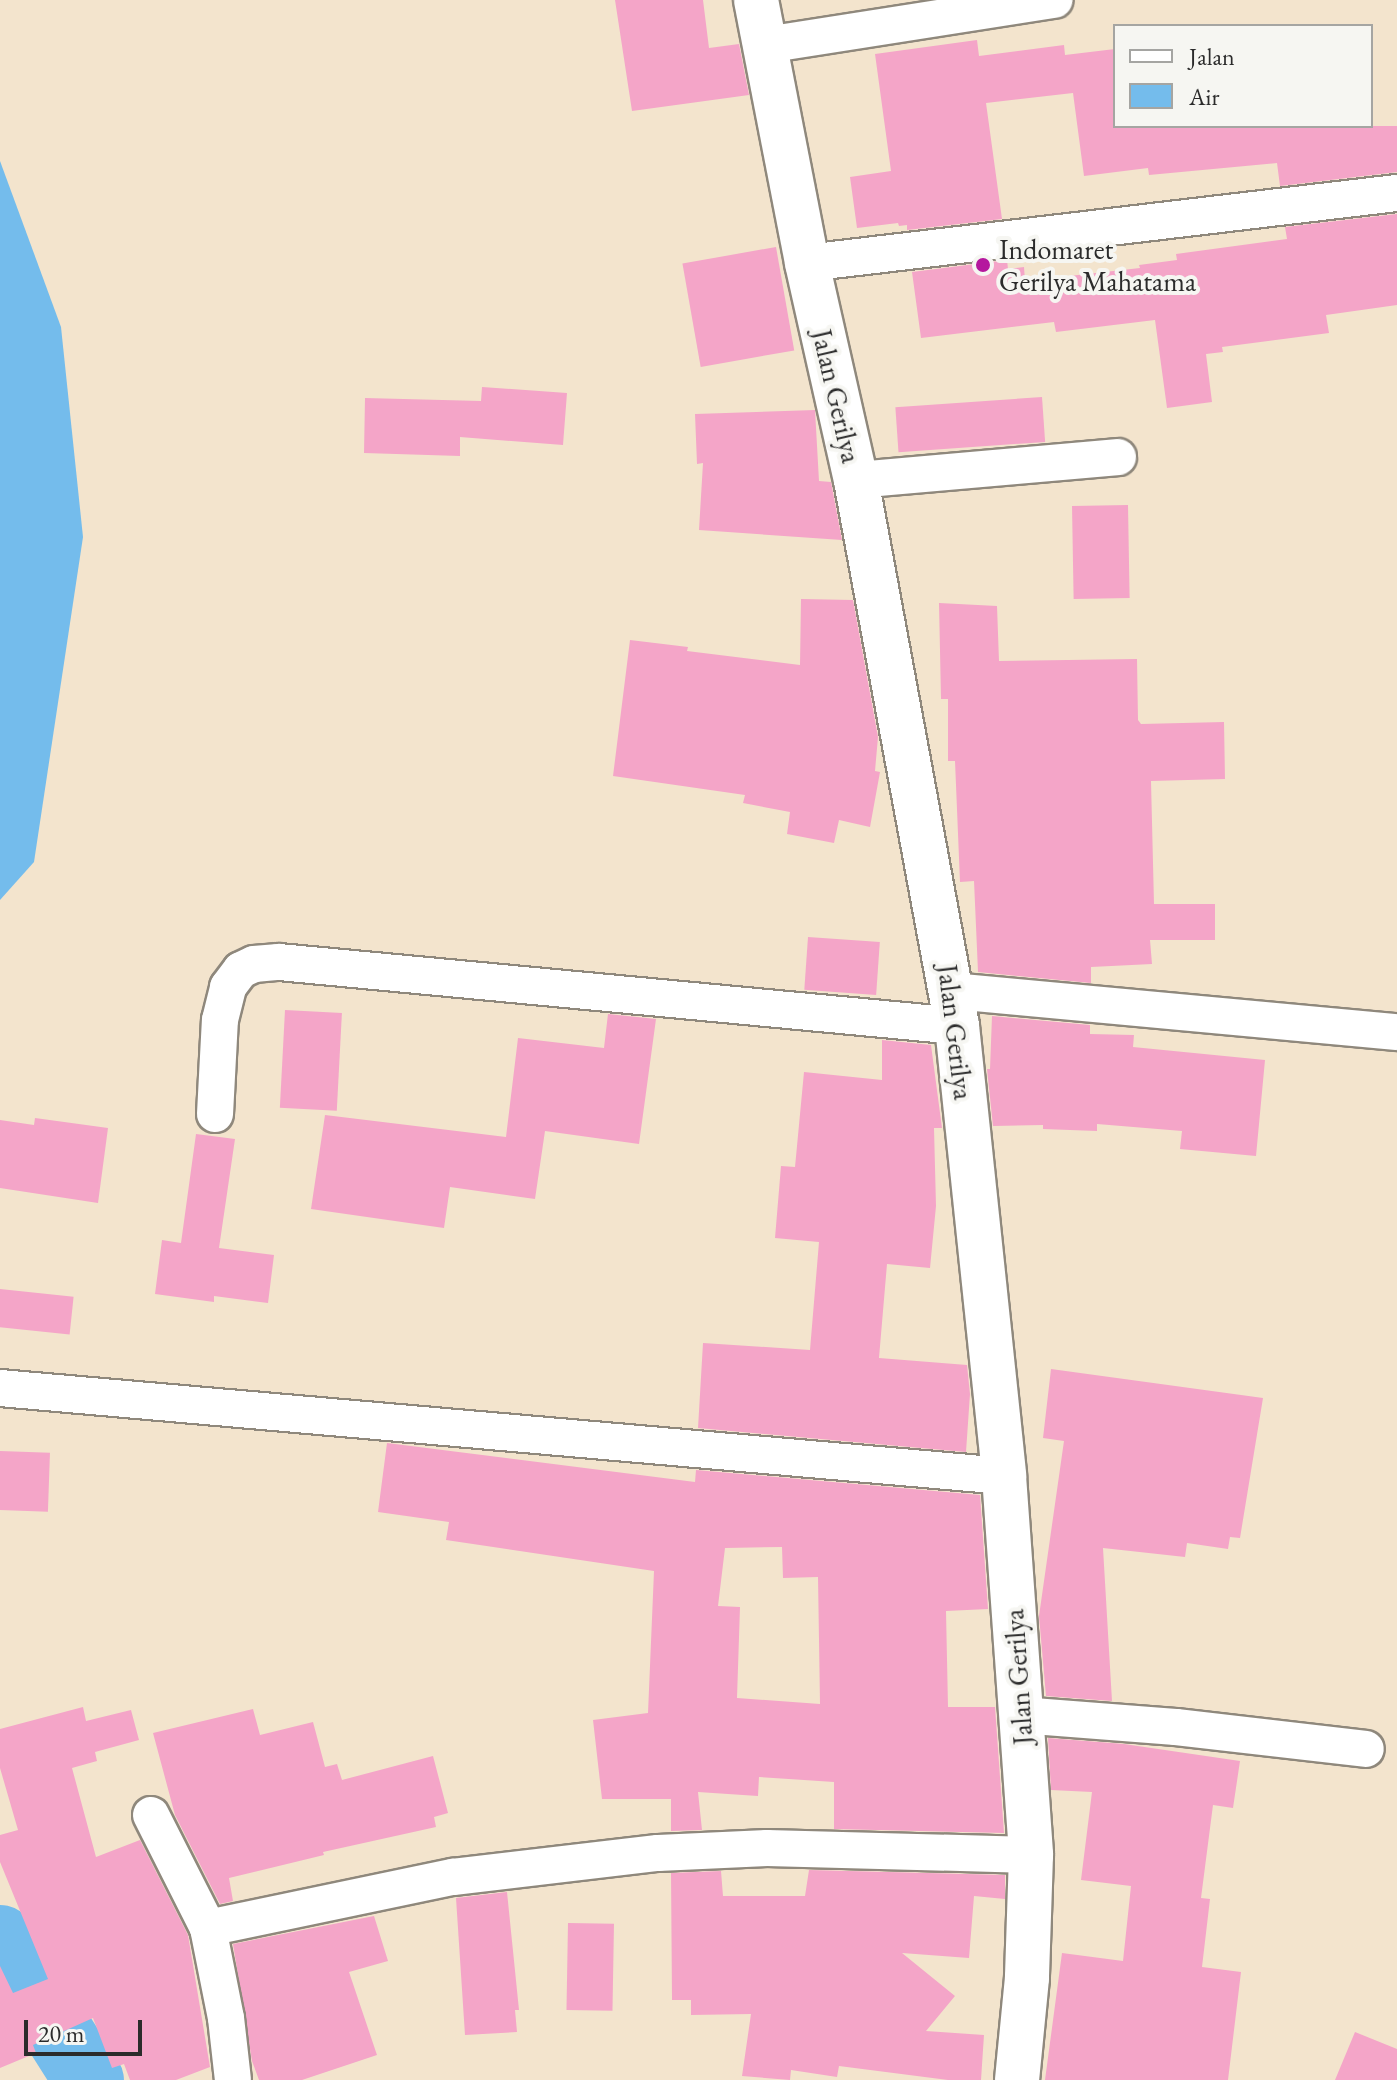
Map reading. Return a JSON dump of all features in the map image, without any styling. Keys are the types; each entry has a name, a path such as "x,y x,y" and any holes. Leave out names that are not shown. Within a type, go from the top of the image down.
{"street":[{"name":"Jalan Gerilya","path":"756,0 807,263 856,480 955,1009 1004,1476 1031,1855 1027,1978 1017,2080"},
{"path":"766,45 1055,0"},
{"path":"807,263 1397,193"},
{"path":"856,480 1118,457"},
{"path":"215,1114 220,1020 228,987 241,970 254,964 279,962 955,1009 1397,1032"},
{"path":"0,1388 1004,1476"},
{"path":"1020,1715 1176,1727 1366,1749"},
{"path":"151,1815 208,1928 226,2018 233,2080"},
{"path":"208,1928 453,1877 658,1853 767,1848 1031,1855"}],"water":[{"path":"0,161 61,327 83,537 34,862 0,900"}],"building":[{"path":"615,0 703,0 709,48 739,44 749,95 632,111"},
{"path":"977,40 979,56 1064,45 1065,55 1113,49 1113,128 1397,126 1397,172 1280,186 1277,163 1149,175 1148,168 1084,176 1073,93 986,103 1002,219 907,230 907,225 899,226 898,223 857,228 850,177 891,171 875,54"},
{"path":"1397,214 1397,305 1326,315 1329,333 1222,347 1223,352 1206,354 1212,402 1167,408 1155,320 1056,332 1054,322 921,338 912,272 1007,260 1008,269 1024,267 1025,281 1140,268 1139,265 1177,260 1176,254 1287,239 1285,227"},
{"path":"776,247 794,350 701,367 682,263"},
{"path":"482,387 567,393 563,445 460,437 460,456 364,453 365,398 481,401"},
{"path":"1042,397 1045,442 898,452 895,407"},
{"path":"815,410 819,481 831,482 842,540 699,530 703,463 697,464 695,414"},
{"path":"1128,505 1130,598 1074,599 1072,506"},
{"path":"801,599 853,600 878,737 875,771 880,772 870,827 839,820 834,843 787,834 790,812 743,803 745,795 613,776 630,640 688,647 687,651 800,665"},
{"path":"939,603 997,606 999,661 1137,659 1138,720 1141,724 1224,722 1225,779 1151,781 1154,904 1215,904 1215,940 1150,940 1152,964 1091,967 1091,983 978,972 974,881 960,882 955,761 948,761 948,699 941,699"},
{"path":"808,937 880,942 876,995 804,990"},
{"path":"285,1010 342,1013 337,1111 280,1108"},
{"path":"608,1014 656,1019 639,1144 545,1131 535,1199 450,1187 444,1228 311,1209 325,1115 506,1137 518,1038 604,1048"},
{"path":"992,1016 1090,1025 1090,1034 1134,1035 1133,1047 1265,1060 1256,1156 1180,1149 1182,1131 1097,1124 1097,1131 1043,1129 1043,1125 993,1126 987,1069 990,1069"},
{"path":"882,1040 931,1045 942,1128 934,1128 936,1206 930,1268 887,1264 879,1358 967,1365 970,1394 966,1452 698,1428 703,1343 810,1350 819,1242 775,1238 781,1166 795,1167 804,1072 882,1080"},
{"path":"35,1118 108,1128 98,1203 0,1188 0,1120 34,1125"},
{"path":"196,1134 235,1139 219,1248 274,1255 268,1303 214,1296 214,1302 155,1294 162,1240 181,1243"},
{"path":"0,1289 74,1297 70,1335 0,1327"},
{"path":"1051,1369 1263,1398 1240,1538 1230,1537 1228,1549 1187,1543 1185,1557 1103,1548 1112,1701 1046,1696 1039,1616 1064,1441 1043,1438"},
{"path":"387,1443 695,1482 696,1470 980,1495 988,1609 946,1611 948,1707 995,1707 1004,1833 834,1829 834,1782 759,1777 758,1796 698,1792 702,1830 671,1831 671,1799 602,1799 593,1720 648,1713 654,1571 446,1540 449,1522 378,1512","holes":["782,1547 783,1578 818,1577 820,1704 737,1698 740,1607 718,1606 725,1548"]},
{"path":"0,1451 50,1453 48,1512 0,1510"},
{"path":"83,1707 86,1721 131,1710 139,1740 95,1752 97,1761 72,1768 96,1857 140,1840 188,1935 210,2067 176,2080 130,2080 124,2064 112,2068 93,2018 33,2045 36,2053 0,2068 0,1966 13,1993 48,1979 0,1862 0,1835 18,1830 0,1768 0,1729"},
{"path":"253,1709 260,1735 313,1722 325,1767 337,1764 342,1780 433,1756 448,1813 434,1817 436,1827 323,1852 324,1855 229,1878 233,1901 220,1904 175,1815 153,1733"},
{"path":"1048,1738 1124,1744 1240,1761 1233,1808 1213,1805 1201,1898 1210,1899 1202,1967 1241,1972 1228,2080 1045,2080 1062,1953 1123,1961 1131,1886 1081,1880 1092,1792 1051,1790"},
{"path":"809,1870 1005,1875 1005,1899 974,1896 969,1958 902,1953 955,1996 926,2031 984,2035 981,2080 948,2080 839,2066 837,2077 791,2070 790,2080 742,2076 751,2014 691,2015 691,2000 672,2000 671,1873 721,1871 723,1896 805,1896"},
{"path":"507,1892 519,2010 515,2010 517,2032 465,2035 456,1898"},
{"path":"374,1916 388,1961 349,1972 377,2055 302,2080 259,2080 252,2061 233,1944"},
{"path":"568,1923 614,1924 612,2011 566,2010"},
{"path":"1355,2032 1397,2049 1397,2080 1335,2080"}],"waterway":[{"path":"0,1940 89,2080"}],"place":[{"name":"Indomaret Gerilya Mahatama","path":"983,265"}]}
